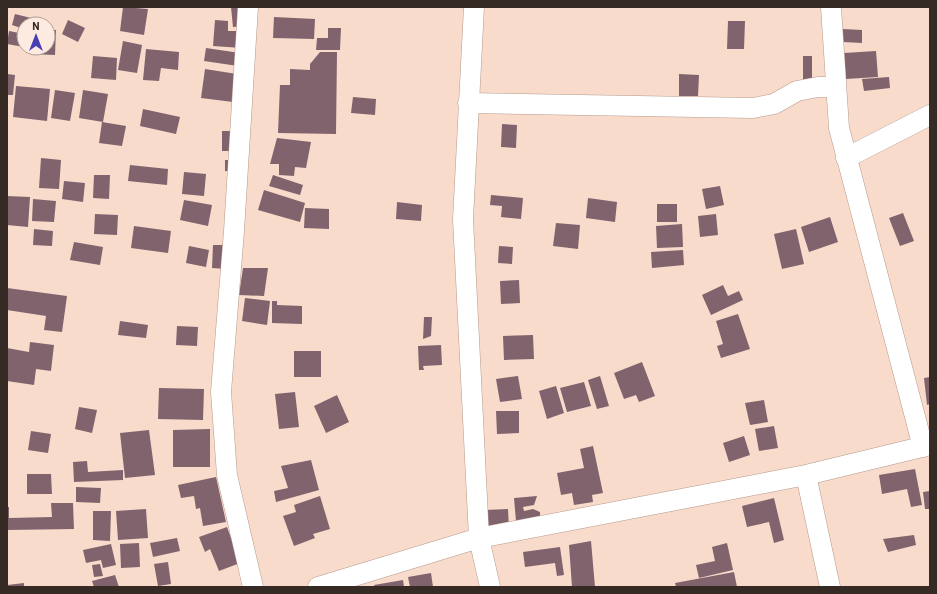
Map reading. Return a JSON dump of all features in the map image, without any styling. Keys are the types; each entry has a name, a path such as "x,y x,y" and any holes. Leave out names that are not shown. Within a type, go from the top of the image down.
{"street":[{"path":"248,7 234,231 221,392 226,475 253,587"},
{"path":"474,7 463,219 479,538 490,587"},
{"path":"322,587 479,538 806,475 927,446 846,158 839,128 831,7"},
{"path":"468,103 753,108 774,104 797,91 818,87 836,87"},
{"path":"846,158 930,115"},
{"path":"806,475 830,587"}],"building":[{"path":"123,7 148,9 144,35 120,31"},
{"path":"231,7 242,7 244,26 233,27"},
{"path":"15,14 23,16 16,16 16,26 12,25"},
{"path":"274,17 315,19 314,39 273,38"},
{"path":"68,20 85,28 78,42 62,34"},
{"path":"215,20 228,21 228,31 244,31 242,48 213,46"},
{"path":"728,21 745,21 744,49 727,49"},
{"path":"328,28 341,28 340,50 316,50 317,38 328,38"},
{"path":"843,29 862,30 862,43 843,42"},
{"path":"9,31 16,32 16,46 7,44"},
{"path":"123,41 142,45 137,73 118,70"},
{"path":"206,48 240,53 238,66 204,61"},
{"path":"146,49 179,52 178,70 161,68 159,81 143,80"},
{"path":"876,51 878,77 846,79 844,53"},
{"path":"320,52 337,52 336,134 278,133 280,85 290,85 290,69 310,70 310,64"},
{"path":"93,56 117,58 116,80 91,78"},
{"path":"803,56 812,56 812,81 803,81"},
{"path":"205,69 237,74 233,102 201,98"},
{"path":"7,74 15,75 13,95 7,95"},
{"path":"679,74 699,75 698,96 679,96"},
{"path":"889,77 890,88 864,91 862,79"},
{"path":"16,86 50,89 47,121 13,117"},
{"path":"55,90 75,93 70,121 51,118"},
{"path":"83,90 108,94 103,122 79,118"},
{"path":"353,97 376,99 375,115 351,113"},
{"path":"143,109 180,117 176,134 140,126"},
{"path":"102,122 126,126 122,146 99,143"},
{"path":"502,124 517,125 516,148 501,147"},
{"path":"222,131 234,131 234,151 222,151"},
{"path":"277,138 311,142 306,168 295,167 294,176 279,175 279,164 270,164"},
{"path":"41,158 61,160 59,189 39,188"},
{"path":"225,160 237,160 237,172 225,171"},
{"path":"130,165 168,169 167,185 128,181"},
{"path":"184,172 206,174 204,196 182,194"},
{"path":"94,175 110,175 109,199 93,198"},
{"path":"273,175 303,185 300,195 269,186"},
{"path":"64,181 85,183 83,202 62,199"},
{"path":"720,186 724,205 706,209 702,189"},
{"path":"264,190 305,203 300,222 258,210"},
{"path":"491,195 523,198 521,219 501,217 502,206 490,205"},
{"path":"7,196 30,197 28,227 7,225"},
{"path":"588,198 617,202 615,222 586,218"},
{"path":"33,199 56,201 54,222 32,221"},
{"path":"184,200 212,205 208,226 180,220"},
{"path":"397,202 422,205 421,221 396,219"},
{"path":"657,204 677,204 677,222 657,222"},
{"path":"305,208 329,209 329,229 304,228"},
{"path":"903,213 914,241 900,246 889,218"},
{"path":"95,214 118,215 117,235 94,234"},
{"path":"716,214 718,235 700,237 698,216"},
{"path":"830,217 838,242 809,252 801,227"},
{"path":"556,223 580,225 578,249 553,246"},
{"path":"682,224 683,247 657,248 656,226"},
{"path":"134,226 171,231 168,253 131,248"},
{"path":"34,229 53,231 52,246 33,245"},
{"path":"796,229 804,264 782,269 774,234"},
{"path":"74,242 103,247 100,265 70,260"},
{"path":"213,245 228,245 227,269 212,268"},
{"path":"189,246 209,250 206,267 186,263"},
{"path":"499,246 513,247 512,264 498,263"},
{"path":"683,250 684,265 652,268 651,252"},
{"path":"243,268 268,268 264,296 239,295"},
{"path":"519,280 520,303 501,304 500,281"},
{"path":"723,285 728,296 739,291 743,300 711,315 702,295"},
{"path":"7,288 67,296 62,332 44,330 46,316 7,310"},
{"path":"245,298 270,301 267,325 242,321"},
{"path":"272,301 277,301 277,305 302,306 302,324 272,323"},
{"path":"738,314 750,349 721,358 717,346 723,344 716,321"},
{"path":"424,317 432,317 431,336 423,339"},
{"path":"120,321 148,325 146,338 118,335"},
{"path":"177,326 198,327 197,346 176,345"},
{"path":"533,335 534,359 504,360 503,336"},
{"path":"30,342 54,345 51,371 36,369 34,385 7,381 7,348 29,352"},
{"path":"441,345 442,365 423,366 424,370 419,370 418,346"},
{"path":"294,351 321,351 321,377 294,377"},
{"path":"642,362 655,396 639,402 636,395 624,399 614,373"},
{"path":"518,376 522,399 500,402 496,379"},
{"path":"600,376 609,406 597,409 588,380"},
{"path":"930,377 930,404 927,405 924,378"},
{"path":"584,382 591,406 567,412 560,388"},
{"path":"556,386 564,413 547,419 539,391"},
{"path":"159,388 204,389 203,420 158,419"},
{"path":"295,392 299,427 279,429 275,394"},
{"path":"337,395 349,422 326,433 314,406"},
{"path":"764,400 768,422 750,425 745,403"},
{"path":"79,407 97,410 92,433 75,429"},
{"path":"496,411 519,411 519,433 497,434"},
{"path":"774,426 778,448 759,451 755,429"},
{"path":"210,429 210,467 173,467 173,430"},
{"path":"149,430 155,475 125,478 120,433"},
{"path":"31,431 51,434 48,453 28,450"},
{"path":"744,436 750,455 729,462 723,443"},
{"path":"593,446 603,493 592,495 593,502 574,505 572,493 561,495 557,473 584,468 580,449"},
{"path":"311,460 319,490 276,502 274,491 288,488 281,466"},
{"path":"87,461 88,472 123,470 123,480 74,482 73,462"},
{"path":"915,469 922,505 911,507 907,489 882,494 879,475"},
{"path":"27,474 51,474 52,494 27,494"},
{"path":"216,477 226,522 203,526 200,508 196,509 194,496 181,498 178,485"},
{"path":"76,487 101,488 100,503 76,502"},
{"path":"930,491 930,509 925,509 923,492"},
{"path":"320,496 330,529 313,534 315,538 294,546 283,516 296,512 294,505"},
{"path":"537,496 534,505 523,507 524,511 533,509 540,512 540,518 516,521 514,498"},
{"path":"774,498 784,540 774,543 769,522 747,527 742,506"},
{"path":"51,503 73,503 74,529 7,530 7,507 9,507 9,518 52,517"},
{"path":"146,509 148,538 118,540 116,511"},
{"path":"508,509 509,530 486,532 485,510"},
{"path":"93,511 111,511 110,541 93,540"},
{"path":"227,527 240,563 219,571 210,549 205,552 199,537"},
{"path":"914,535 916,545 888,552 883,539"},
{"path":"177,538 180,551 153,557 150,543"},
{"path":"591,541 595,587 572,587 569,545"},
{"path":"139,543 140,567 121,568 120,544"},
{"path":"727,543 733,570 699,578 696,565 715,561 712,547"},
{"path":"111,544 116,565 103,568 101,560 86,563 83,550"},
{"path":"560,547 564,575 557,576 555,563 525,567 523,552"},
{"path":"168,562 171,584 158,586 154,564"},
{"path":"100,564 103,576 94,577 92,565"},
{"path":"734,572 737,587 676,587 675,583"},
{"path":"431,573 433,587 410,587 408,577"},
{"path":"115,575 119,587 94,587 92,581"},
{"path":"403,580 404,587 375,587 374,585"},
{"path":"24,583 24,587 7,587 7,585"}]}
